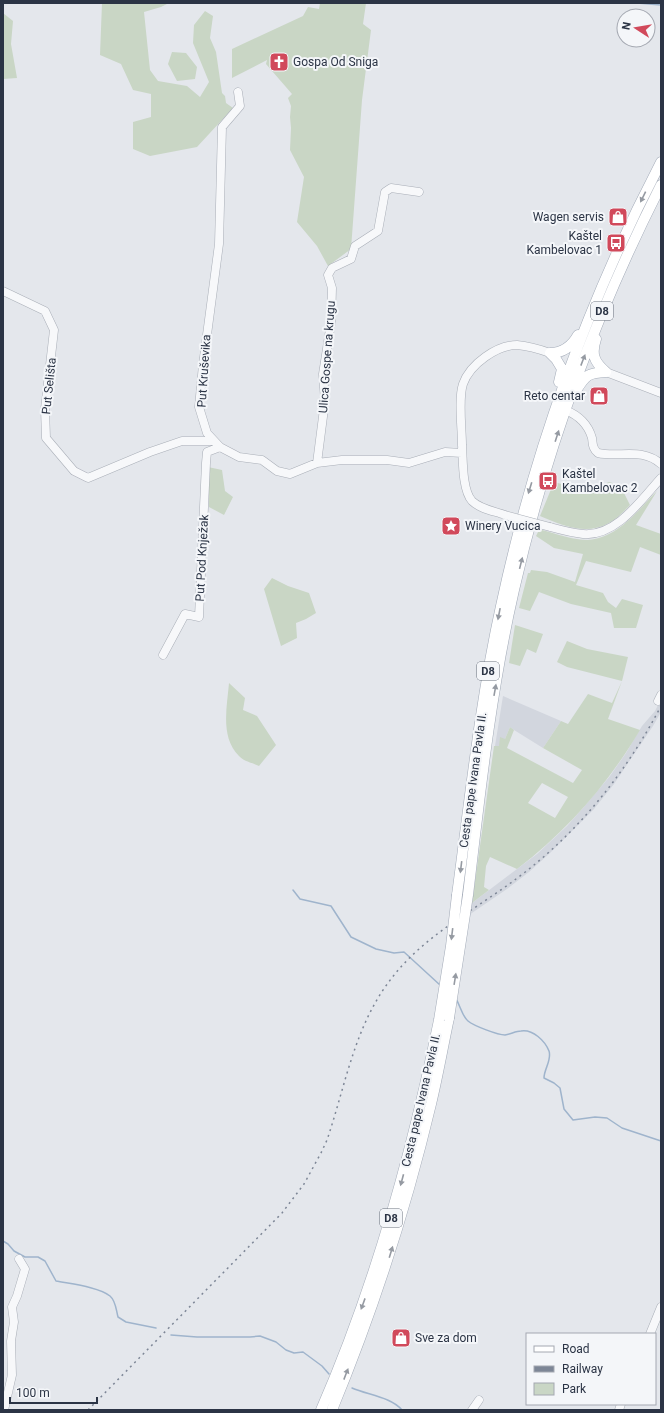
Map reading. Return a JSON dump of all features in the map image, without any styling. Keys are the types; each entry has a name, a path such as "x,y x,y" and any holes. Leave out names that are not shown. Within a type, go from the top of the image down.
{"main road":[{"name":"Cesta pape Ivana Pavla II.","path":"462,895 479,728 501,606 526,502 541,450 586,326 627,230 661,162"},
{"name":"Cesta pape Ivana Pavla II.","path":"332,1410 366,1323 400,1220 432,1102 462,895 493,700 508,619 535,509 565,410 597,324 624,260 661,185"},
{"path":"597,324 597,336 593,350 594,356 599,366 606,372"},
{"path":"550,353 560,352 571,346 586,326"},
{"path":"550,353 562,369 562,374 558,384 559,400"},
{"path":"570,396 575,392 586,377 597,372 606,372"},
{"name":"Cesta pape Ivana Pavla II.","path":"321,1410 366,1296 398,1196 444,1019"}],"street":[{"name":"Put Kruševika","path":"238,92 240,106 222,127 219,244 199,407 207,434 220,447 239,457 262,460 277,471 290,474 317,463 342,460 387,460 409,463 445,452 462,453"},
{"name":"Ulica Gospe na krugu","path":"317,463 324,402 324,374 331,323 332,288 328,275 332,268 350,259 356,246 378,230 385,192 391,188 419,192"},
{"name":"Put Selišta","path":"3,291 45,311 54,330 45,409 46,438 74,471 88,478 150,452 182,441 214,441"},
{"path":"550,353 536,348 516,345 498,350 479,361 464,383 462,394 462,453 465,490 471,500 480,507 505,515 584,535 593,534 609,529 627,514 661,478"},
{"path":"606,372 661,393"},
{"path":"565,410 574,414 584,423 592,438 594,449 598,453 634,453 651,458 661,464"},
{"name":"Put Pod Knježak","path":"163,654 185,614 199,617 206,458 207,452 220,447"},
{"path":"4,1410 12,1375 11,1341 14,1322 12,1307 25,1269 19,1260"},
{"path":"650,1333 661,1306"},
{"path":"472,1410 479,1400"}],"shaded area":[{"path":"503,696 561,721 543,748 510,727 505,739 499,746 495,746"},
{"path":"661,699 661,712 653,726 614,784 594,809 529,872 469,915 472,903 537,854 567,826 583,808 610,776 642,726 655,711"}],"green space":[{"path":"102,3 169,3 144,12 150,70 158,81 187,86 200,97 209,82 193,43 194,25 205,11 213,16 210,38 216,52 222,93 225,96 226,103 233,108 197,147 150,156 133,149 133,122 151,117 151,94 133,90 121,64 100,55"},
{"path":"320,3 366,3 363,24 371,30 362,100 351,249 328,266 317,246 297,222 304,177 290,150 291,106 288,98 292,94 266,64 267,60 232,78 232,49 303,16 308,7 319,9"},
{"path":"3,13 13,21 11,44 17,78 3,79"},
{"path":"172,52 186,53 197,67 195,79 177,81 168,64"},
{"path":"208,467 222,470 225,491 233,497 224,515 209,507"},
{"path":"554,482 588,491 609,482 620,485 630,505 615,519 600,527 583,529 565,526 540,516"},
{"path":"657,491 636,525 661,534 661,555 640,547 631,572 586,561 576,585 603,593 608,602 616,608 622,599 643,605 636,628 614,628 611,613 571,604 539,592 530,611 519,608 528,573 530,573 531,570 547,572 575,582 583,554 554,548 536,536 538,532 542,530 582,540 599,538 618,529"},
{"path":"272,578 288,586 309,593 316,613 296,623 297,638 281,646 264,589"},
{"path":"515,625 543,634 536,653 527,649 520,666 509,663"},
{"path":"567,641 587,649 628,657 622,681 567,667 557,662"},
{"path":"622,681 608,719 640,730 628,750 585,806 553,839 517,869 490,857 486,866 484,887 489,890 472,903 494,746 499,746 500,737 505,739 510,727 514,730 507,748 573,783 582,770 543,748 561,721 568,724 588,694 612,703","holes":["542,783 568,797 555,818 528,803"]},
{"path":"229,683 245,698 243,710 257,716 276,745 259,766 241,758 229,740 226,712"}],"waterway":[{"path":"637,3 661,5"},
{"path":"293,890 300,899 331,906 351,937 376,949 394,953 404,952 440,985"},
{"path":"456,999 466,1019 475,1025 502,1035 517,1031 530,1032 542,1040 550,1054 544,1078 560,1088 564,1109 573,1120 595,1117 607,1118 622,1128 661,1141"},
{"path":"3,1241 14,1251 25,1257 38,1257 45,1261 56,1281 92,1288 110,1296 115,1303 118,1317 126,1322 156,1328"},
{"path":"171,1335 197,1337 260,1336 276,1342 286,1350 294,1353 303,1352 322,1366 329,1374"},
{"path":"352,1388 386,1399 402,1410"}],"railway":[{"path":"88,1410 282,1213 304,1184 327,1140 352,1059 367,1019 376,1001 401,967 431,939 516,879 538,861 579,822 616,778 632,755 661,706"}],"place":[{"name":"Gospa Od Sniga","path":"279,62"},
{"name":"Wagen servis","path":"618,217"},
{"name":"Kaštel Kambelovac 1","path":"616,243"},
{"name":"Reto centar","path":"599,396"},
{"name":"Kaštel Kambelovac 2","path":"548,481"},
{"name":"Winery Vucica","path":"451,526"},
{"name":"Sve za dom","path":"401,1338"}]}
